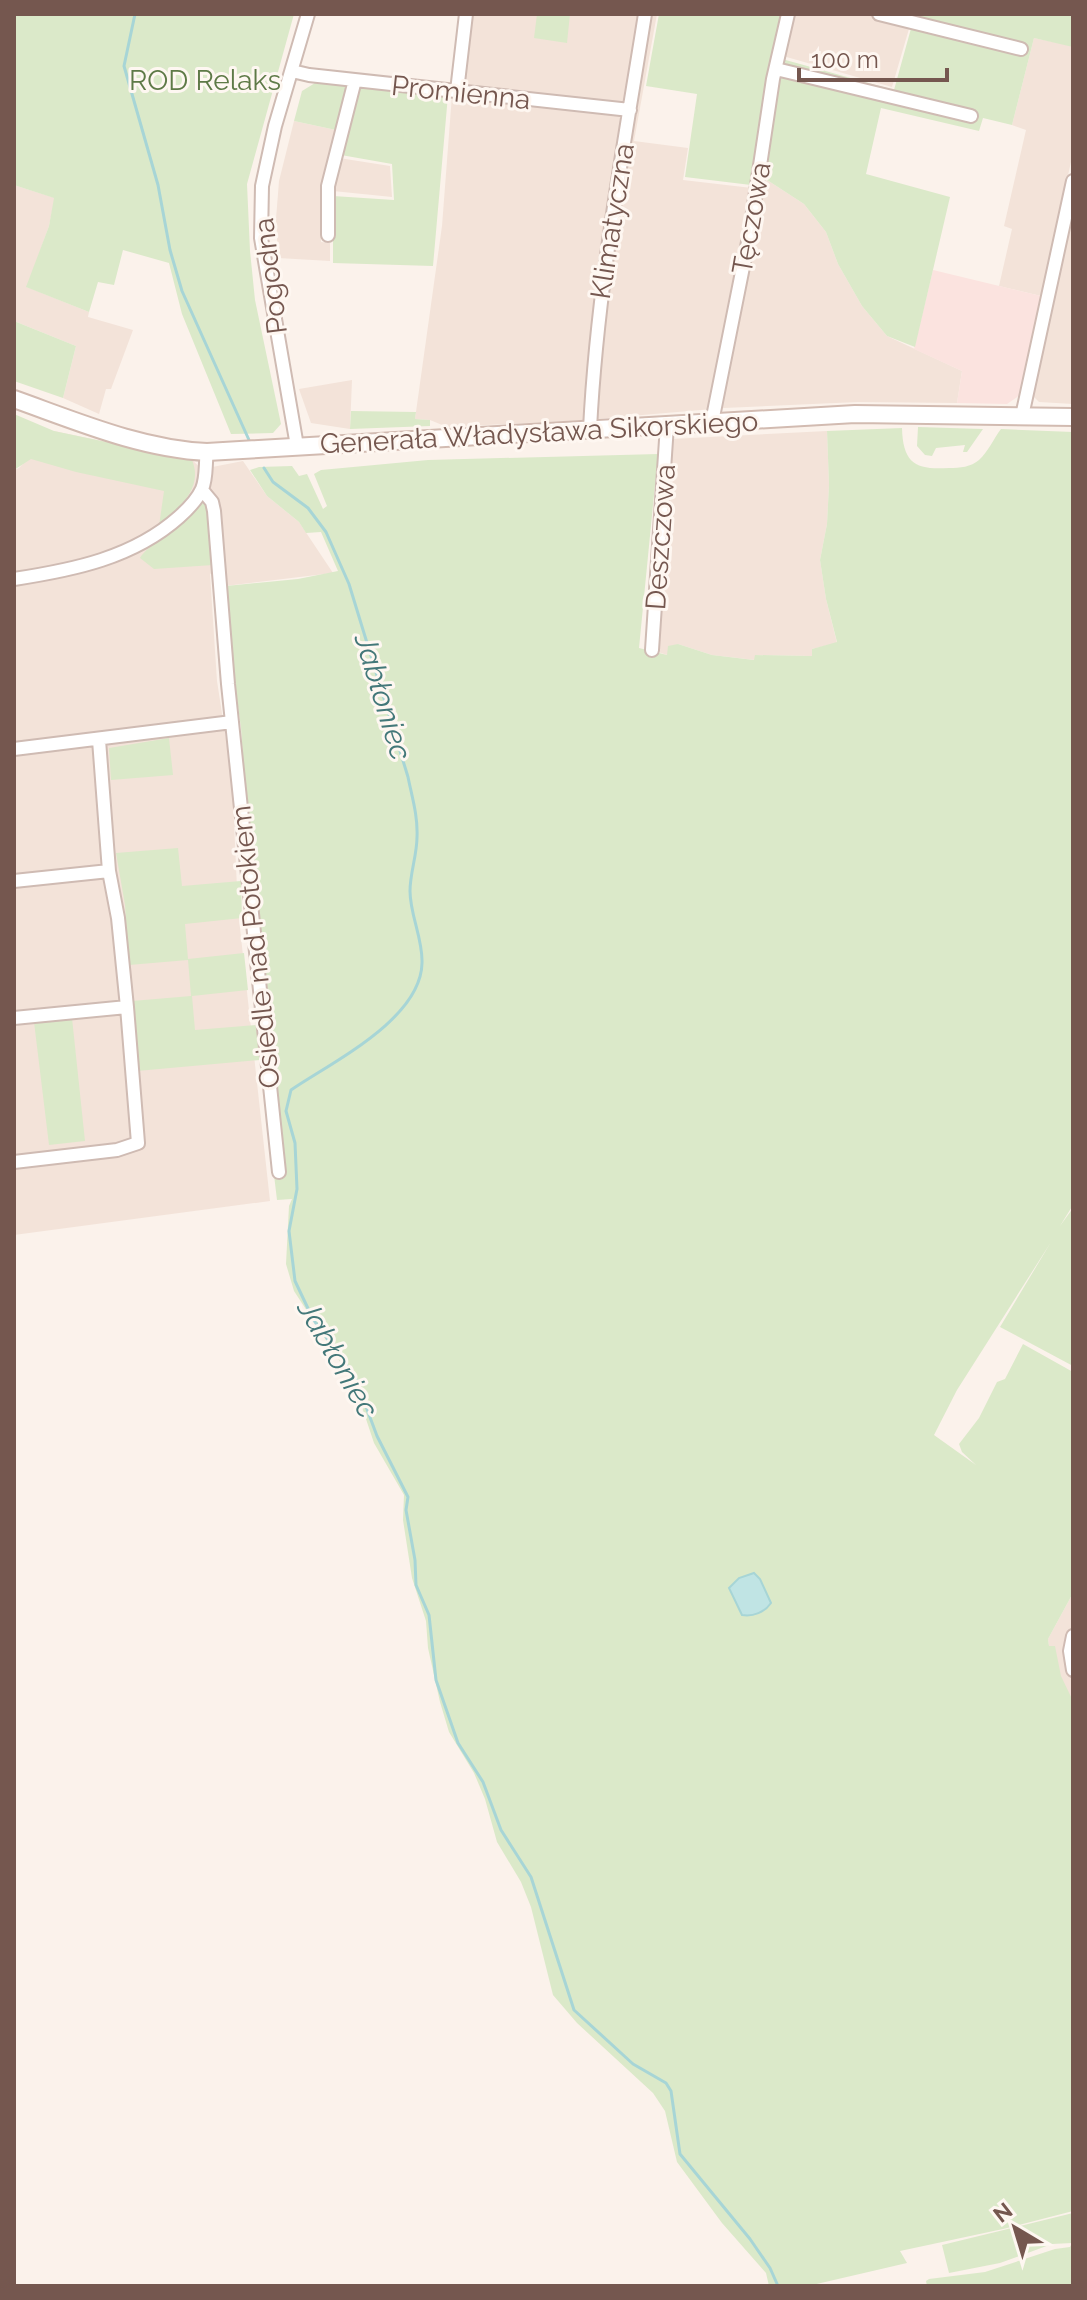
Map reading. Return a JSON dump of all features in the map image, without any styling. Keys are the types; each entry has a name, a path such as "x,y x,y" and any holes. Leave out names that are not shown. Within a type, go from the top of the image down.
{"street":[{"name":"Pogodna","path":"297,446 261,238 262,186 275,126 308,14"},
{"path":"457,91 466,14"},
{"name":"Klimatyczna","path":"590,429 596,332 645,14"},
{"name":"Tęczowa","path":"713,418 750,232 788,14"},
{"path":"879,14 1021,49"},
{"path":"776,69 971,116"},
{"name":"Promienna","path":"292,71 630,110"},
{"path":"328,235 328,186 355,80"},
{"path":"1022,416 1073,181"},
{"name":"Generała Władysława Sikorskiego","path":"14,399 158,446 207,452 667,425 713,418 855,414 1073,417"},
{"name":"Deszczowa","path":"652,650 667,425"},
{"path":"14,579 80,568 154,537 192,506 202,490 207,452"},
{"name":"Osiedle nad Potokiem","path":"202,490 212,502 214,511 232,722 279,1172"},
{"path":"14,749 232,722"},
{"path":"14,1162 117,1150 138,1143 118,918 109,871 99,740"},
{"path":"14,881 109,871"},
{"path":"14,1018 127,1007"},
{"path":"1073,1636 1070,1651 1073,1670"}],"shaded area":[{"path":"462,14 657,14 634,141 688,148 683,180 752,188 763,171 764,178 804,204 826,232 838,264 862,306 887,336 962,371 957,403 858,402 724,408 447,427 430,420 415,419 442,226"},
{"path":"792,14 872,14 911,22 892,87 783,56"},
{"path":"1034,38 1073,46 1073,153 1041,296 999,286 1012,229 1004,226 1026,130 1012,125"},
{"path":"294,121 336,130 322,180 321,242 330,243 330,261 278,258 276,219 279,181"},
{"path":"339,158 390,166 392,197 333,191"},
{"path":"14,185 55,198 49,226 27,287 89,312 88,317 133,330 111,389 106,389 99,414 63,398 76,346 14,321"},
{"path":"1070,219 1073,220 1073,404 1039,402 1031,394"},
{"path":"933,270 1041,296 1020,395 1007,404 957,403 962,371 914,349"},
{"path":"352,380 350,429 311,423 299,389"},
{"path":"54,431 192,460 202,469 243,461 267,496 299,522 333,573 225,586 219,569 210,574 217,681 232,778 238,910 270,1201 14,1235 14,470"},
{"path":"827,431 827,524 820,560 837,643 812,649 813,656 756,655 755,660 712,655 678,644 667,655 658,652 672,439"},
{"path":"1073,1593 1073,1719 1053,1673 1048,1639"}],"green space":[{"name":"ROD Relaks","path":"14,14 294,14 247,184 255,300 281,424 273,433 231,434 182,314 169,263 123,250 114,285 98,282 89,312 26,287 49,226 54,198 14,185"},
{"path":"537,14 570,14 567,43 534,38"},
{"path":"659,14 781,14 751,185 685,177 697,94 646,86"},
{"path":"915,14 1073,14 1073,47 1034,38 1012,125 983,118 979,131 881,108 866,174 950,197 915,347 887,336 862,306 838,264 826,232 804,204 764,178 763,171 782,59 894,90"},
{"path":"315,83 349,85 336,130 294,121 302,91"},
{"path":"359,86 448,95 433,266 333,263 333,196 394,200 392,164 341,155"},
{"path":"14,321 76,346 63,398 14,381"},
{"path":"351,411 416,412 415,419 430,420 430,426 350,429"},
{"path":"14,414 54,431 192,460 195,480 192,489 181,505 159,526 164,491 31,459 14,470"},
{"path":"918,427 983,429 967,452 963,452 965,445 936,448 932,456 925,455 917,446"},
{"path":"902,428 909,457 928,468 969,466 985,453 1001,429 1073,432 1073,1205 1060,1226 1073,1208 1073,1366 1000,1327 1051,1242 957,1390 934,1435 976,1465 962,1452 959,1444 979,1418 997,1382 1005,1379 1023,1344 1073,1372 1073,1593 1048,1639 1049,1646 1055,1646 1061,1676 1073,1701 1073,2211 900,2251 907,2263 808,2286 769,2286 766,2273 722,2223 677,2162 665,2111 653,2093 577,2023 553,1995 531,1907 521,1882 497,1842 485,1799 474,1773 449,1732 440,1702 428,1648 426,1621 412,1578 403,1520 404,1495 374,1443 354,1383 294,1291 286,1264 292,1199 277,1200 274,1175 283,1174 249,842 241,728 219,569 226,586 298,579 338,571 321,532 306,533 299,522 267,496 250,470 259,467 292,466 299,476 307,474 323,509 327,506 314,474 321,470 428,460 658,454 639,648 667,655 668,646 678,644 712,655 754,660 755,655 812,656 812,649 837,642 820,560 827,524 827,431"},
{"path":"204,502 209,510 213,565 154,569 140,558 159,539"},
{"path":"169,738 173,775 111,780 109,748"},
{"path":"178,848 182,886 241,881 242,918 185,924 188,959 244,953 248,990 192,996 195,1030 256,1025 260,1060 137,1071 132,1001 191,996 188,960 129,965 125,905 116,853"},
{"path":"72,1018 85,1141 49,1145 34,1022"},
{"path":"1073,2213 1073,2286 927,2286 929,2279 985,2272 1070,2247 1072,2243 1052,2244 1000,2263 949,2273 942,2245"}],"water":[{"path":"754,1573 771,1603 758,1613 742,1615 729,1588 739,1578"}],"waterway":[{"name":"Jabłoniec","path":"135,14 124,66 158,185 170,250 182,291 249,440"},
{"name":"Jabłoniec","path":"264,468 273,482 308,508 326,532 349,584 408,777 414,807 417,844 410,891 422,954 418,983 407,1003 391,1020 372,1037 291,1090 286,1111 295,1143 297,1189 289,1231 295,1281 313,1319 355,1377 377,1436 408,1497 406,1510 416,1585 429,1615 436,1680 458,1743 483,1782 501,1830 531,1877 574,2010 633,2064 666,2083 671,2091 680,2154 750,2239 778,2286"}]}
